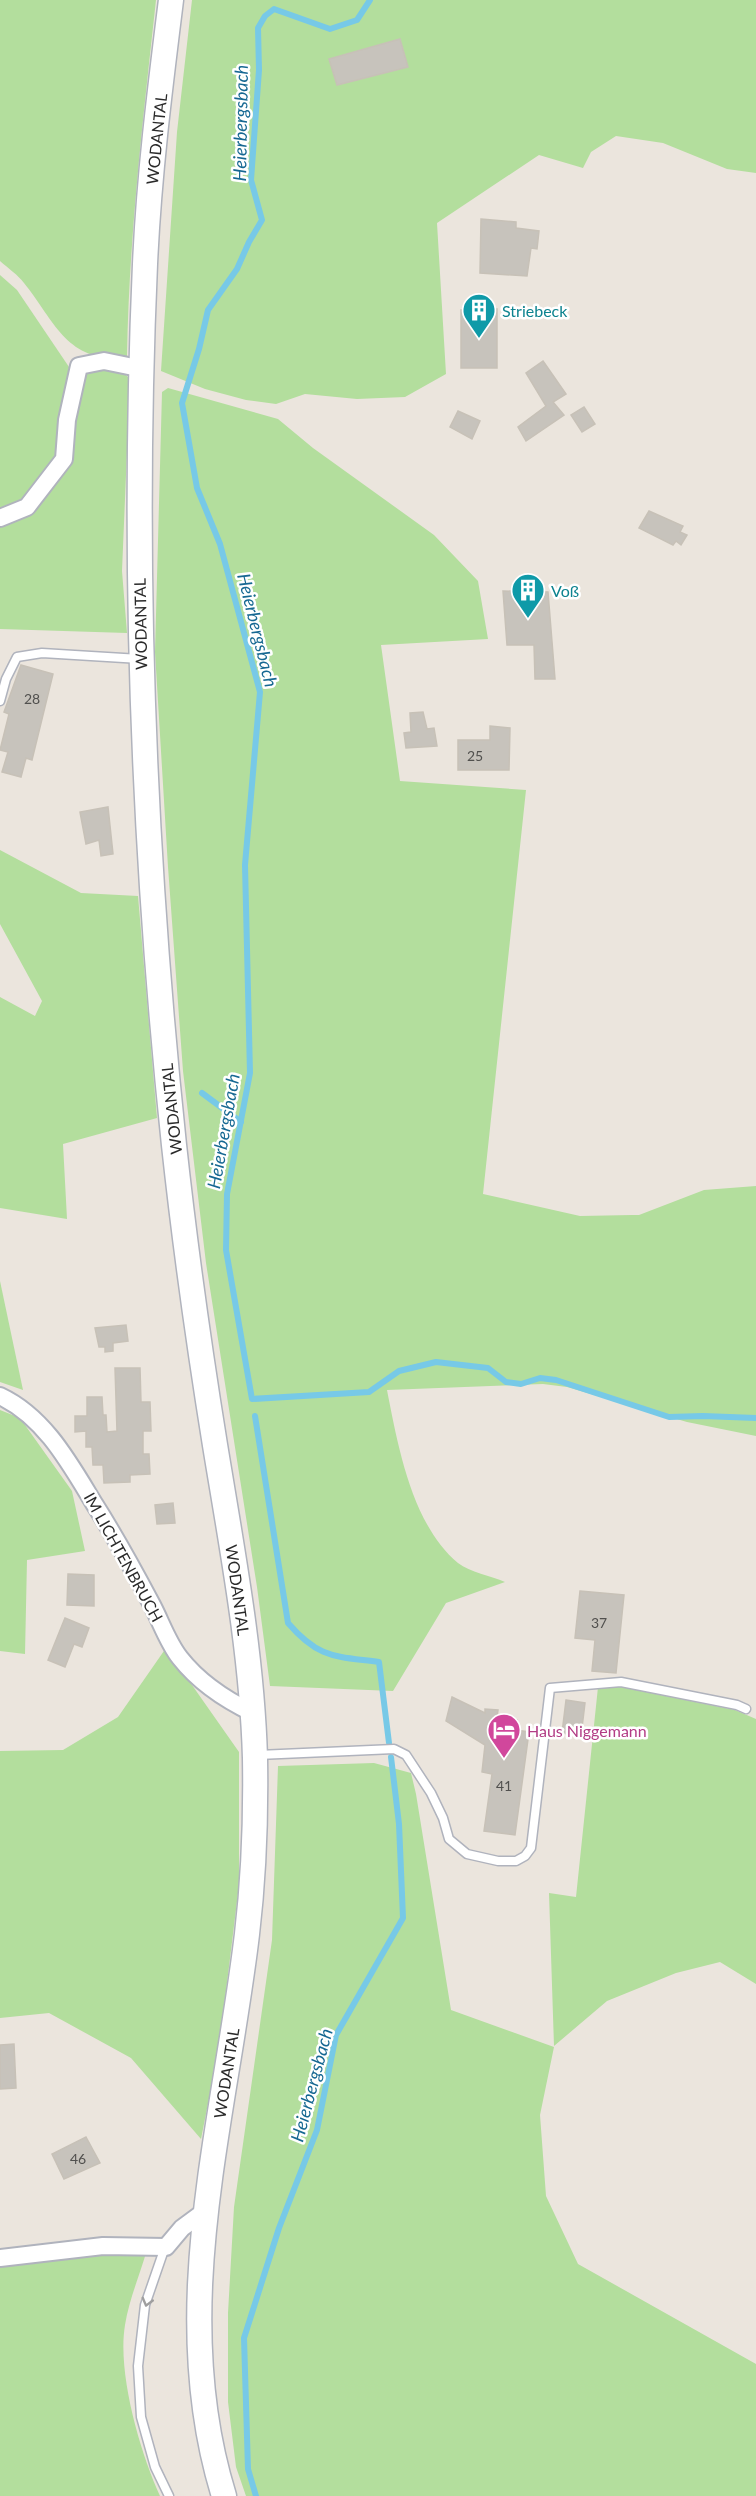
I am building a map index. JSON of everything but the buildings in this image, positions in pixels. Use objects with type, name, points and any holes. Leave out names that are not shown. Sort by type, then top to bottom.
[{"type":"main road","name":"WODANTAL","points":[[171,0],[153,150],[145,262],[139,440],[140,659],[151,878],[174,1149],[192,1297],[238,1578],[253,1713],[255,1755],[256,1833],[246,1936],[204,2211],[199,2275],[200,2363],[204,2407],[214,2466],[224,2496]]},
{"type":"street","points":[[0,518],[27,507],[64,459],[67,420],[79,366],[104,361],[143,369]]},
{"type":"street","name":"IM LICHTENBRUCH","points":[[0,1396],[9,1400],[42,1426],[74,1469],[117,1540],[179,1657],[206,1683],[253,1713]]},
{"type":"street","points":[[0,2258],[103,2246],[166,2247],[182,2228],[204,2211]]},
{"type":"lane","points":[[0,701],[6,678],[17,657],[42,653],[140,659]]},
{"type":"lane","points":[[255,1755],[394,1749],[406,1755],[431,1793],[443,1818],[449,1839],[467,1854],[498,1862],[516,1861],[525,1856],[531,1848],[550,1688],[621,1682],[737,1705],[746,1709]]},
{"type":"lane","points":[[166,2247],[145,2305],[138,2366],[141,2417],[155,2467],[169,2496]]},
{"type":"green space","points":[[0,0],[156,0],[134,222],[127,356],[107,357],[90,354],[76,347],[54,325],[22,280],[0,261]]},
{"type":"green space","points":[[192,0],[756,0],[756,173],[727,169],[663,143],[616,136],[591,152],[583,168],[539,155],[437,223],[446,374],[405,397],[357,399],[305,394],[276,404],[246,400],[205,389],[161,371],[177,132]]},
{"type":"green space","points":[[0,275],[17,290],[69,367],[59,456],[23,500],[0,512]]},
{"type":"green space","points":[[109,367],[124,373],[130,379],[122,571],[127,633],[0,629],[0,525],[32,512],[73,424],[85,372]]},
{"type":"green space","points":[[168,388],[278,419],[313,448],[434,535],[478,581],[488,639],[381,645],[400,781],[526,790],[483,1194],[580,1216],[639,1215],[704,1190],[756,1186],[756,1436],[687,1422],[567,1387],[543,1384],[387,1390],[409,1483],[429,1528],[442,1547],[458,1563],[505,1582],[446,1603],[393,1691],[270,1686],[257,1587],[206,1263],[183,1071],[155,652],[162,392]]},
{"type":"green space","points":[[0,850],[81,893],[138,896],[157,1118],[63,1144],[67,1219],[0,1208],[0,997],[35,1016],[42,1001],[0,924]]},
{"type":"green space","points":[[0,1281],[23,1390],[0,1382]]},
{"type":"green space","points":[[0,1410],[20,1418],[72,1491],[85,1551],[27,1560],[25,1654],[0,1651]]},
{"type":"green space","points":[[166,1648],[239,1752],[239,1885],[219,2048],[201,2139],[131,2058],[49,2013],[0,2018],[0,1751],[63,1750],[118,1717]]},
{"type":"green space","points":[[598,1687],[621,1687],[735,1710],[756,1719],[756,1984],[720,1962],[676,1973],[607,2001],[554,2046],[549,1893],[576,1897]]},
{"type":"green space","points":[[374,1763],[411,1773],[451,2010],[554,2047],[540,2115],[546,2196],[578,2264],[756,2364],[756,2496],[246,2496],[236,2467],[228,2402],[228,2313],[234,2207],[272,1940],[278,1766]]},
{"type":"green space","points":[[146,2253],[125,2325],[124,2366],[138,2435],[160,2496],[0,2496],[0,2265],[71,2256]]},
{"type":"waterway","name":"Heierbergsbach","points":[[370,0],[357,20],[330,29],[274,9],[265,16],[258,28],[259,70],[251,180],[262,220],[237,269],[208,310],[199,349],[182,403],[197,488],[220,544],[260,692],[245,865],[250,1073],[227,1194],[226,1250],[252,1399],[369,1392],[399,1371],[436,1362],[488,1368],[506,1382],[521,1384],[540,1378],[556,1380],[669,1417],[756,1418]]},
{"type":"waterway","points":[[202,1093],[241,1122]]},
{"type":"waterway","name":"Heierbergsbach","points":[[255,1416],[288,1623],[299,1635],[319,1650],[339,1657],[379,1662],[389,1743]]},
{"type":"waterway","name":"Heierbergsbach","points":[[256,2496],[248,2469],[244,2338],[279,2228],[317,2130],[336,2035],[403,1918],[399,1824],[391,1757]]},
{"type":"place","name":"Striebeck","points":[[479,339]]},
{"type":"place","name":"Voß","points":[[528,619]]},
{"type":"place","name":"Haus Niggemann","points":[[504,1759]]}]
